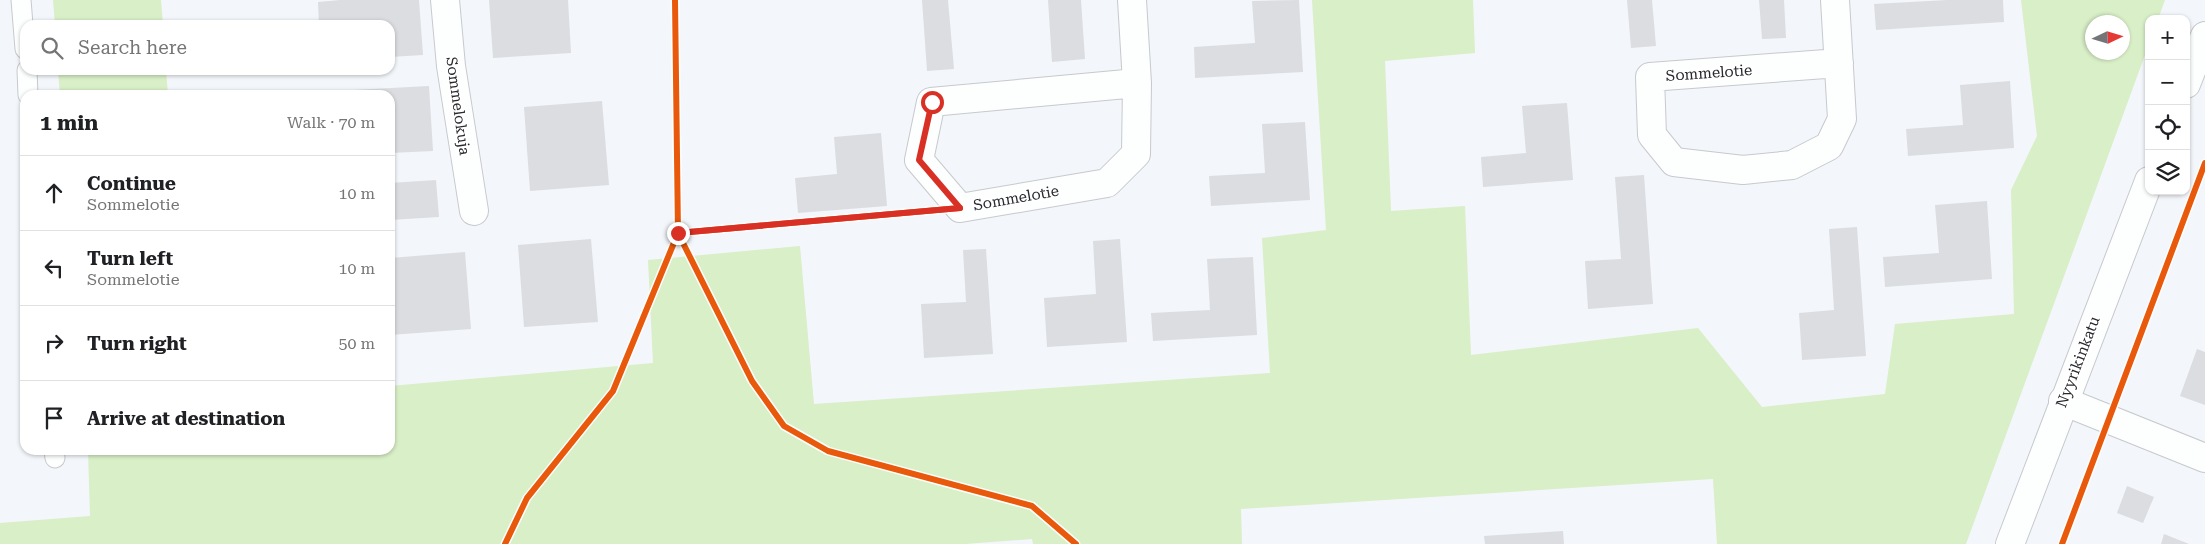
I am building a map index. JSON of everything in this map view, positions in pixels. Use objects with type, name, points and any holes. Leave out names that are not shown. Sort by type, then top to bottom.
[{"type":"street","name":"Sommelokuja","points":[[445,0],[451,66],[474,211]]},
{"type":"street","name":"Sommelotie","points":[[1132,0],[1137,83],[1136,154],[1107,183],[960,208],[919,160],[932,102],[1137,83]]},
{"type":"street","name":"Sommelotie","points":[[1835,0],[1839,63],[1842,119],[1829,146],[1792,165],[1743,170],[1674,162],[1652,135],[1650,77],[1839,63]]},
{"type":"street","points":[[2190,74],[2205,36]]},
{"type":"street","name":"Nyyrikinkatu","points":[[2010,544],[2063,401],[2145,191]]},
{"type":"street","points":[[2063,401],[2205,458]]},
{"type":"lane","points":[[22,0],[23,20]]},
{"type":"lane","points":[[26,75],[28,90]]},
{"type":"green space","points":[[53,0],[161,0],[163,20],[55,20]]},
{"type":"green space","points":[[1312,0],[1473,0],[1475,53],[1385,61],[1391,211],[1465,206],[1471,355],[1698,328],[1762,407],[1885,394],[1895,324],[2014,314],[2011,190],[2037,136],[2021,0],[2165,0],[2159,15],[2145,15],[2145,55],[1966,544],[1717,544],[1713,479],[1241,509],[1242,544],[1033,544],[1032,539],[965,544],[0,544],[0,523],[90,516],[88,455],[395,455],[395,386],[653,363],[648,260],[800,246],[814,404],[1270,373],[1262,238],[1326,230]]},
{"type":"green space","points":[[58,75],[166,75],[168,90],[60,90]]},
{"type":"building","points":[[340,0],[419,0],[423,55],[395,57],[395,20],[319,20],[318,2]]},
{"type":"building","points":[[489,0],[568,0],[571,53],[493,58]]},
{"type":"building","points":[[922,0],[948,0],[954,69],[927,71]]},
{"type":"building","points":[[1048,0],[1081,0],[1085,59],[1052,62]]},
{"type":"building","points":[[1299,0],[1303,72],[1195,78],[1194,47],[1255,43],[1252,1]]},
{"type":"building","points":[[1627,0],[1652,0],[1656,46],[1631,48]]},
{"type":"building","points":[[1759,0],[1784,0],[1786,38],[1762,39]]},
{"type":"building","points":[[1947,0],[2003,0],[2004,22],[1876,30],[1874,4]]},
{"type":"building","points":[[2010,81],[2014,148],[1908,156],[1906,129],[1963,125],[1960,85]]},
{"type":"building","points":[[429,86],[433,151],[395,153],[395,90],[354,90]]},
{"type":"building","points":[[602,101],[609,185],[530,191],[524,107]]},
{"type":"building","points":[[1567,103],[1573,180],[1483,187],[1481,157],[1526,153],[1522,106]]},
{"type":"building","points":[[1305,122],[1310,200],[1211,206],[1209,176],[1265,173],[1262,124]]},
{"type":"building","points":[[881,133],[887,206],[798,213],[795,178],[837,174],[834,137]]},
{"type":"building","points":[[1644,175],[1653,304],[1588,309],[1585,261],[1621,259],[1615,177]]},
{"type":"building","points":[[436,180],[439,217],[395,220],[395,183]]},
{"type":"building","points":[[1987,201],[1992,279],[1885,287],[1883,257],[1939,253],[1935,205]]},
{"type":"building","points":[[1857,227],[1866,356],[1802,360],[1799,313],[1834,310],[1829,229]]},
{"type":"building","points":[[591,239],[598,322],[524,327],[518,245]]},
{"type":"building","points":[[1120,239],[1127,342],[1047,347],[1044,298],[1096,294],[1093,241]]},
{"type":"building","points":[[986,249],[993,354],[924,358],[921,304],[966,302],[963,250]]},
{"type":"building","points":[[465,252],[471,329],[395,335],[395,258]]},
{"type":"building","points":[[1253,257],[1257,335],[1153,341],[1151,313],[1210,310],[1207,259]]},
{"type":"building","points":[[2197,349],[2205,352],[2205,405],[2180,396]]},
{"type":"building","points":[[2127,486],[2154,497],[2143,523],[2117,513]]},
{"type":"building","points":[[1563,531],[1564,544],[1485,544],[1484,536]]},
{"type":"building","points":[[2164,534],[2189,544],[2161,544]]},
{"type":"cycle path","points":[[505,544],[527,498],[613,391],[678,233],[675,0]]},
{"type":"cycle path","points":[[2062,544],[2205,163]]},
{"type":"cycle path","points":[[960,208],[678,233],[752,381],[784,426],[828,451],[1032,506],[1076,544]]},
{"type":"route","points":[[678,233],[960,208],[919,160],[932,102]]}]
